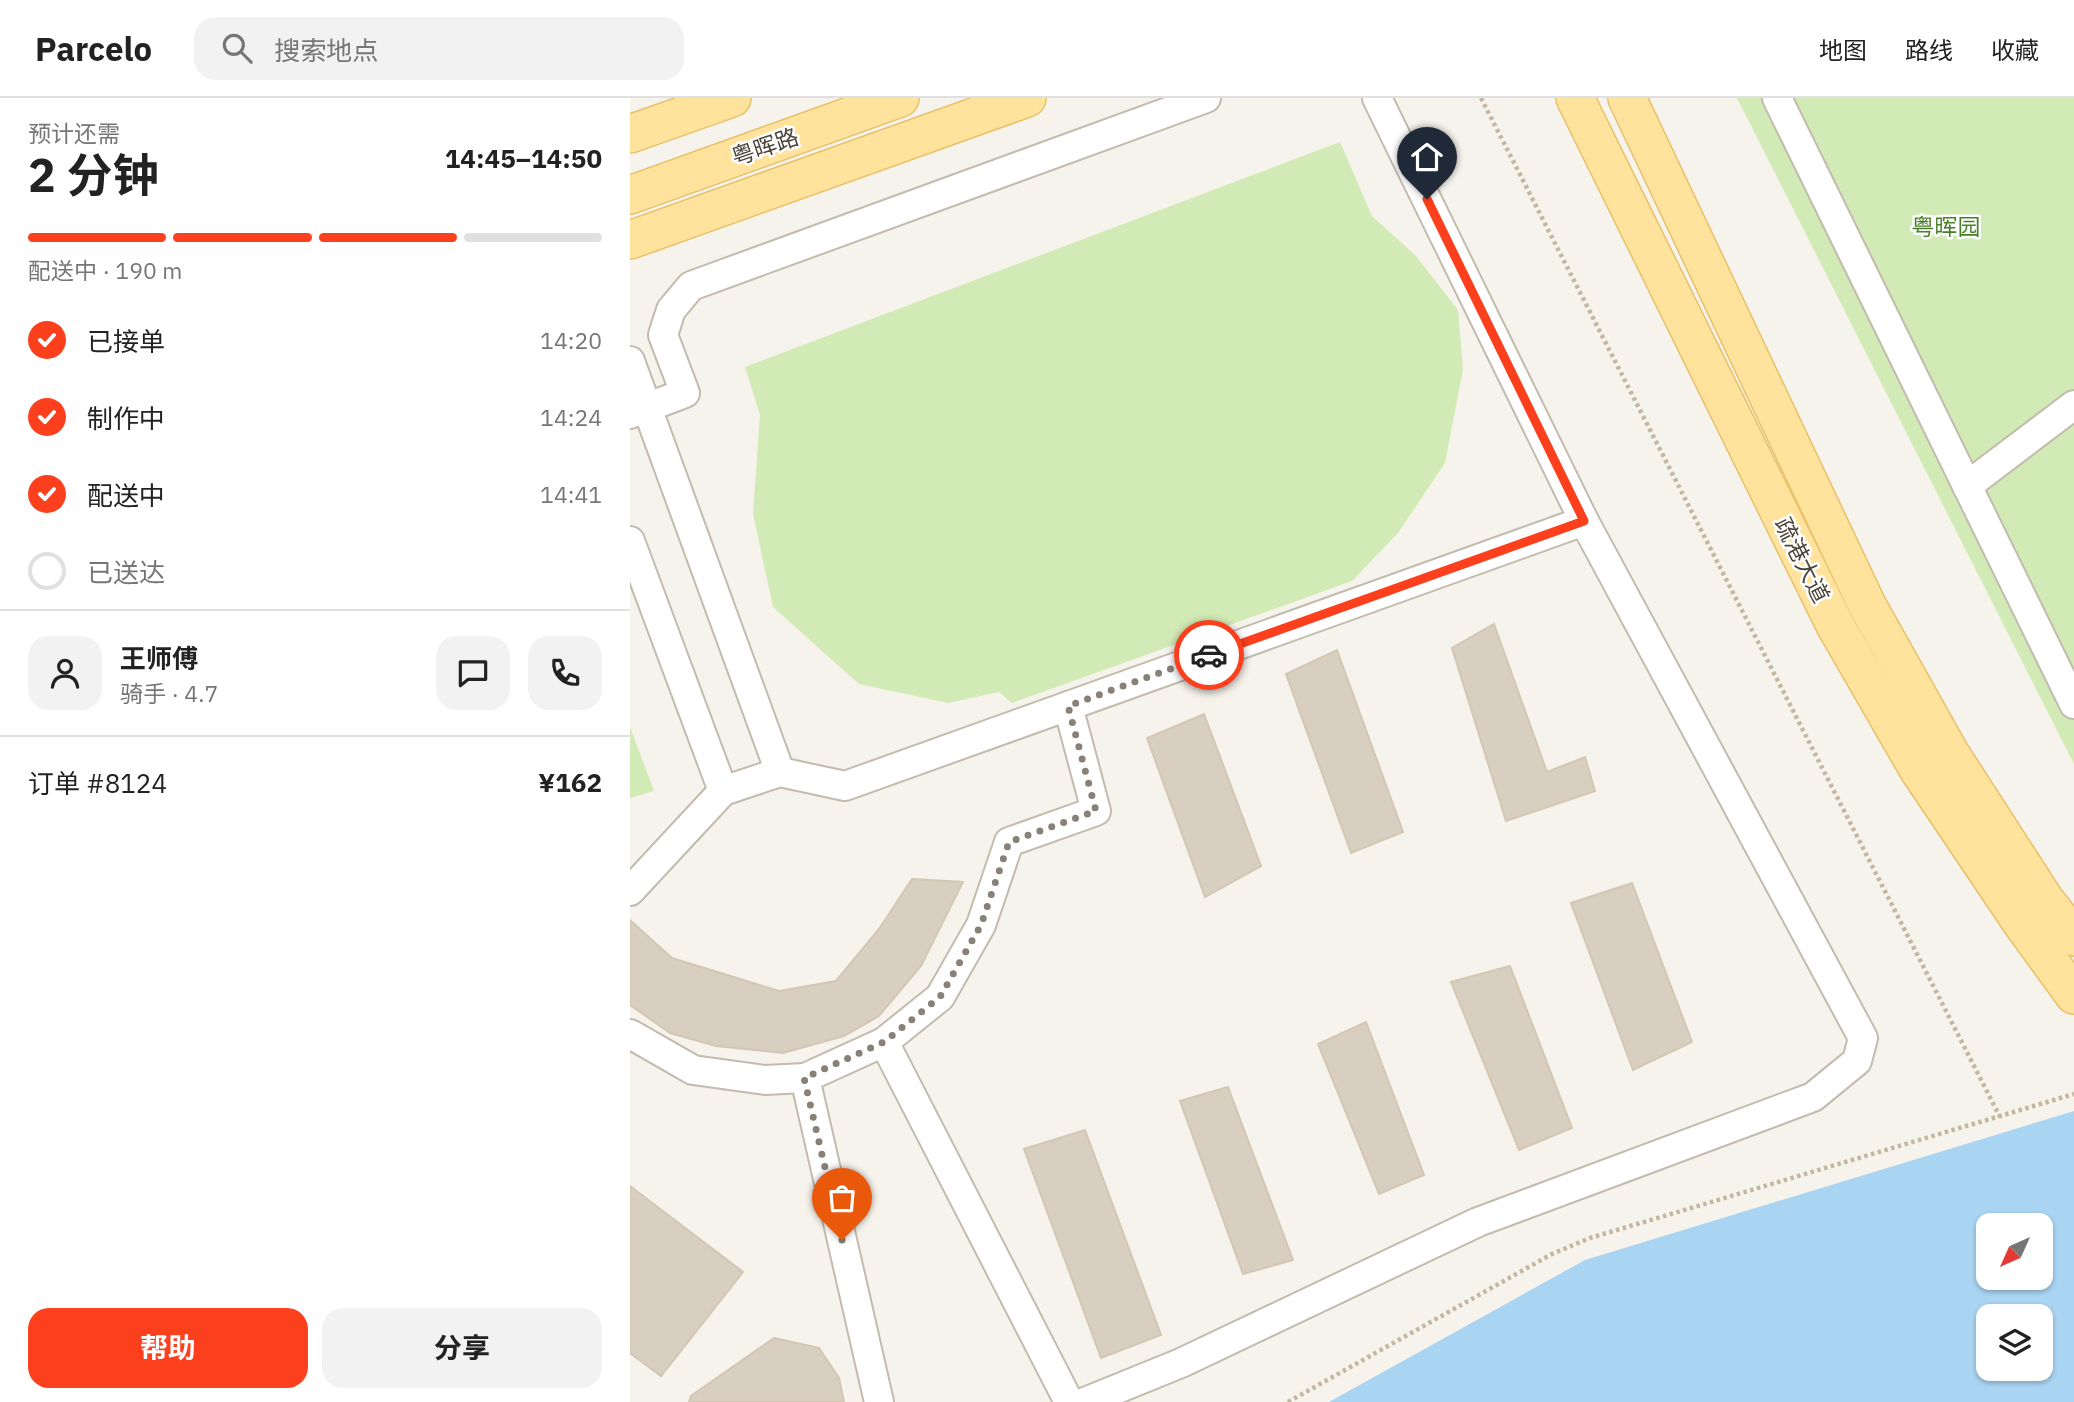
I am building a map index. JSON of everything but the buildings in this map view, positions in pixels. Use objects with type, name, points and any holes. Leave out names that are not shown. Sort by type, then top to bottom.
[{"type":"main road","points":[[630,134],[733,98]]},
{"type":"main road","name":"粤晖路","points":[[630,195],[900,98]]},
{"type":"main road","points":[[630,240],[1027,98]]},
{"type":"main road","name":"疏港大道","points":[[1575,98],[1835,625],[1918,769],[2021,922],[2074,995]]},
{"type":"main road","name":"疏港大道","points":[[1627,98],[1867,606],[1950,753],[2045,900],[2074,937]]},
{"type":"lane","points":[[639,411],[685,393],[663,335],[671,310],[691,286],[1206,98]]},
{"type":"lane","points":[[1085,1402],[1181,1363],[1478,1222],[1813,1097],[1857,1062],[1863,1038],[1584,521],[1377,98]]},
{"type":"lane","points":[[1777,98],[2074,704]]},
{"type":"lane","points":[[630,360],[639,411],[780,772]]},
{"type":"lane","points":[[1967,486],[2074,405]]},
{"type":"lane","points":[[630,891],[723,791],[780,772],[845,786],[1584,521]]},
{"type":"lane","points":[[630,541],[723,791]]},
{"type":"lane","points":[[630,1034],[693,1070],[765,1080],[804,1078],[884,1042],[940,997],[981,925],[1009,842],[1096,811],[1068,706]]},
{"type":"lane","points":[[884,1042],[1069,1402]]},
{"type":"lane","points":[[804,1078],[879,1402]]},
{"type":"path","points":[[1481,98],[2000,1116]]},
{"type":"path","points":[[1288,1402],[1552,1254],[1590,1238],[2074,1094]]},
{"type":"green space","name":"粤晖园","points":[[1737,98],[2074,98],[2074,764]]},
{"type":"green space","points":[[1340,142],[1372,216],[1416,256],[1458,310],[1463,369],[1445,463],[1398,533],[1352,581],[1012,703],[999,692],[948,703],[859,684],[773,607],[753,514],[760,415],[745,367]]},
{"type":"green space","points":[[630,727],[654,791],[630,798]]},
{"type":"water","points":[[2074,1111],[2074,1402],[1329,1402],[1585,1260]]},
{"type":"way so far","points":[[842,1240],[804,1078],[884,1042],[940,997],[981,925],[1009,842],[1096,811],[1068,706],[1209,655]]},
{"type":"route","points":[[1209,655],[1584,521],[1427,199]]}]
